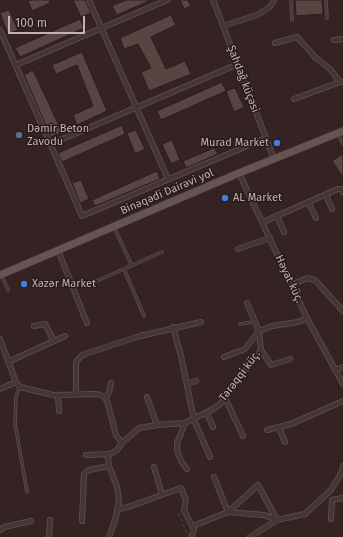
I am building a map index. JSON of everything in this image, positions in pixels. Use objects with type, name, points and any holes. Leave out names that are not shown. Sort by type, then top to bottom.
[{"type":"main road","name":"Binəqədi Dairəvi yol","points":[[1,275],[274,158],[340,132]]},
{"type":"street","points":[[89,0],[168,179]]},
{"type":"street","points":[[16,65],[167,0]]},
{"type":"street","name":"Şahdağ küçəsi","points":[[212,0],[274,158]]},
{"type":"street","points":[[223,26],[260,13],[270,7],[274,0]]},
{"type":"street","points":[[0,30],[82,216],[266,138]]},
{"type":"street","points":[[275,43],[297,37],[316,58],[330,69],[341,82],[294,100]]},
{"type":"street","points":[[334,40],[343,39]]},
{"type":"street","points":[[51,144],[136,106],[238,64]]},
{"type":"street","name":"Həyat küç.","points":[[239,173],[263,222],[291,286],[343,384]]},
{"type":"street","points":[[263,222],[340,189],[343,192]]},
{"type":"street","points":[[326,195],[332,209]]},
{"type":"street","points":[[308,202],[316,218]]},
{"type":"street","points":[[277,216],[284,232]]},
{"type":"street","points":[[238,249],[270,238]]},
{"type":"street","points":[[58,250],[87,323]]},
{"type":"street","points":[[291,286],[307,278],[315,280],[343,311]]},
{"type":"street","points":[[247,304],[259,331]]},
{"type":"street","points":[[224,356],[245,348],[259,331],[272,326],[298,322],[307,318]]},
{"type":"street","points":[[76,394],[76,362],[78,357],[173,327],[201,322]]},
{"type":"street","points":[[34,326],[45,324],[54,341]]},
{"type":"street","points":[[173,327],[194,420],[210,456]]},
{"type":"street","name":"Tərəqqi küç.","points":[[110,454],[117,450],[122,443],[139,428],[185,423],[207,413],[220,404],[261,350],[259,331]]},
{"type":"street","points":[[8,362],[65,336]]},
{"type":"street","points":[[0,339],[16,382],[20,387],[58,395],[97,394],[106,398]]},
{"type":"street","points":[[261,350],[270,365],[290,359]]},
{"type":"street","points":[[336,370],[343,367]]},
{"type":"street","points":[[187,384],[196,381]]},
{"type":"street","points":[[0,389],[16,382]]},
{"type":"street","points":[[111,383],[106,398],[116,434],[122,443]]},
{"type":"street","points":[[58,395],[59,411]]},
{"type":"street","points":[[147,397],[157,425]]},
{"type":"street","points":[[225,398],[243,436]]},
{"type":"street","points":[[267,430],[279,428],[343,401]]},
{"type":"street","points":[[207,413],[213,427]]},
{"type":"street","points":[[185,423],[177,443],[177,451],[181,461],[187,469]]},
{"type":"street","points":[[279,428],[285,442]]},
{"type":"street","points":[[86,455],[110,454],[109,466],[118,492],[118,509],[109,537]]},
{"type":"street","points":[[82,521],[84,474],[89,470],[109,466]]},
{"type":"street","points":[[250,537],[277,520],[305,514],[326,495],[342,473],[343,466]]},
{"type":"street","points":[[154,467],[162,494]]},
{"type":"street","points":[[214,477],[228,512]]},
{"type":"street","points":[[193,526],[228,512],[258,485],[277,520]]},
{"type":"street","points":[[118,509],[128,507],[181,488],[186,500],[184,510],[194,530],[191,537]]},
{"type":"street","points":[[331,518],[332,500],[343,498]]},
{"type":"street","points":[[228,512],[264,515],[277,520]]},
{"type":"street","points":[[50,520],[50,537]]},
{"type":"street","points":[[0,530],[4,527],[31,521]]},
{"type":"lane","points":[[291,0],[292,20]]},
{"type":"lane","points":[[326,0],[327,18]]},
{"type":"lane","points":[[340,132],[343,144]]},
{"type":"lane","points":[[113,226],[132,266]]},
{"type":"lane","points":[[90,284],[162,252]]},
{"type":"lane","points":[[124,269],[144,316]]},
{"type":"lane","points":[[1,275],[8,290]]},
{"type":"lane","points":[[240,324],[254,322]]},
{"type":"lane","points":[[20,387],[16,396],[15,423],[27,492]]},
{"type":"path","points":[[179,513],[186,532],[191,537]]},
{"type":"building","points":[[49,0],[50,3],[32,11],[28,1]]},
{"type":"building","points":[[73,0],[85,0],[91,13],[81,17]]},
{"type":"building","points":[[126,0],[151,0],[117,15],[112,6]]},
{"type":"building","points":[[180,0],[188,0],[191,6],[184,9]]},
{"type":"building","points":[[295,0],[322,0],[323,14],[296,16]]},
{"type":"building","points":[[9,10],[18,30],[8,34],[0,13]]},
{"type":"building","points":[[171,15],[176,25],[151,37],[166,69],[185,61],[191,74],[149,91],[141,72],[151,68],[138,44],[124,49],[120,38]]},
{"type":"building","points":[[80,19],[84,28],[20,57],[15,48]]},
{"type":"building","points":[[82,52],[107,111],[77,125],[73,115],[93,106],[77,65],[56,74],[52,65]]},
{"type":"building","points":[[33,70],[62,132],[51,137],[24,75]]},
{"type":"building","points":[[222,82],[226,91],[161,120],[157,111]]},
{"type":"building","points":[[235,88],[244,107],[234,112],[226,91]]},
{"type":"building","points":[[122,125],[125,134],[62,162],[58,153]]},
{"type":"building","points":[[136,130],[145,149],[135,154],[127,133]]},
{"type":"building","points":[[172,140],[180,160],[171,164],[162,144]]},
{"type":"building","points":[[214,148],[218,154],[186,168],[183,161]]},
{"type":"building","points":[[343,154],[343,177],[332,161]]},
{"type":"building","points":[[157,171],[160,179],[95,206],[92,200]]},
{"type":"building","points":[[81,180],[89,199],[80,203],[72,183]]},
{"type":"place","name":"Dəmir Beton Zavodu","points":[[19,135]]},
{"type":"place","name":"Murad Market","points":[[277,143]]},
{"type":"place","name":"AL Market","points":[[225,198]]},
{"type":"place","name":"Xəzər Market","points":[[24,284]]}]
